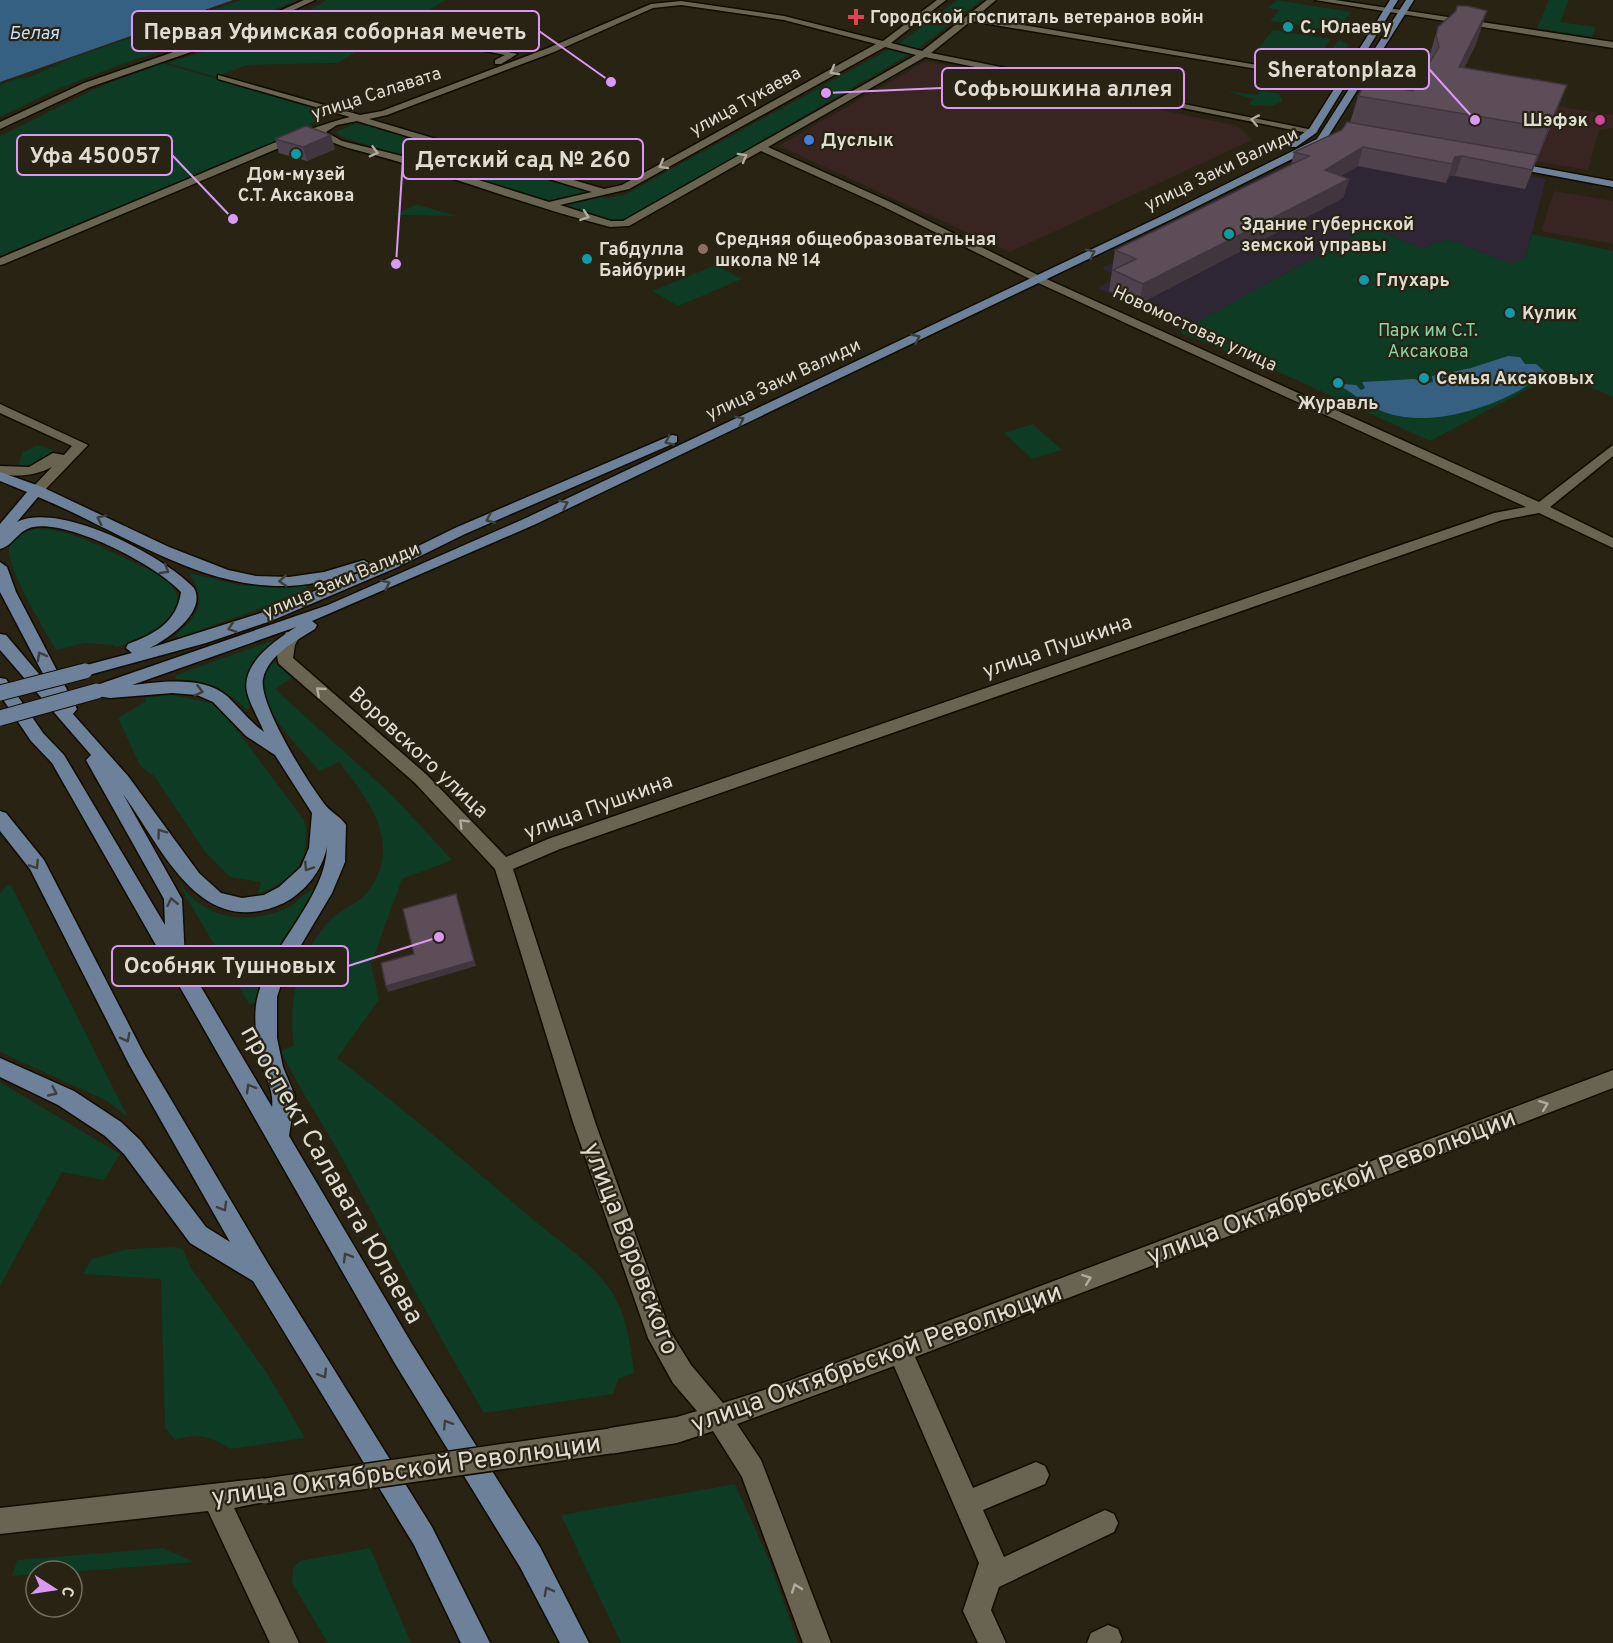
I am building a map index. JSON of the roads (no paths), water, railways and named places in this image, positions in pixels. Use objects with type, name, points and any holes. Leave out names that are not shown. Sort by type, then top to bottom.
[{"type":"main road","name":"улица Заки Валиди","points":[[0,693],[85,671],[121,657],[200,639],[266,617],[393,564],[459,531],[595,475],[1305,139],[1313,130],[1394,0]]},
{"type":"main road","name":"улица Заки Валиди","points":[[137,684],[333,608],[531,521],[1240,182],[1321,141],[1332,133],[1358,83],[1410,0]]},
{"type":"main road","points":[[1313,130],[1332,133]]},
{"type":"main road","points":[[1499,163],[1613,184]]},
{"type":"main road","points":[[2,475],[196,566],[228,577],[248,580],[273,582],[354,569],[459,531]]},
{"type":"main road","points":[[2,475],[15,495],[10,520]]},
{"type":"main road","points":[[0,533],[37,490]]},
{"type":"main road","points":[[0,545],[7,535],[25,525],[58,522],[76,526],[164,568],[178,578],[189,591],[185,612],[167,632],[121,657]]},
{"type":"main road","points":[[0,567],[13,603],[128,821],[173,899],[176,960]]},
{"type":"main road","points":[[278,1135],[284,1096],[273,1067],[267,1038],[267,997],[276,970],[325,888],[336,862],[337,825],[321,812],[281,750],[258,703],[255,679],[263,662],[292,636],[333,608]]},
{"type":"main road","points":[[0,639],[20,665],[126,785],[197,884],[213,898],[235,906],[256,906],[280,897],[298,881],[318,850],[321,812]]},
{"type":"main road","name":"проспект Салавата Юлаева","points":[[0,683],[37,737],[58,759],[403,1353],[530,1557],[575,1643]]},
{"type":"main road","points":[[0,718],[97,692],[137,684],[200,690],[219,698],[252,732],[281,750]]},
{"type":"main road","points":[[0,818],[37,866],[137,1060],[261,1273],[423,1536],[476,1643]]},
{"type":"main road","points":[[0,1067],[66,1098],[113,1129],[132,1147],[198,1235],[261,1273]]},
{"type":"street","points":[[0,120],[80,83],[232,31],[302,0]]},
{"type":"street","points":[[0,126],[87,85],[240,32],[311,0]]},
{"type":"street","name":"улица Тукаева","points":[[552,204],[625,187],[885,43],[942,0]]},
{"type":"street","points":[[319,132],[339,143],[618,225],[633,221],[894,69],[924,54],[992,0]]},
{"type":"street","points":[[1319,0],[1613,45]]},
{"type":"street","name":"улица Салавата","points":[[0,262],[303,134],[319,132],[334,123],[384,113],[551,50],[642,9],[664,3],[700,4],[784,18],[924,54],[1313,130]]},
{"type":"street","points":[[776,6],[782,11],[784,18]]},
{"type":"street","points":[[969,18],[1358,83]]},
{"type":"street","points":[[446,30],[435,33],[464,44],[513,54],[480,70],[487,73]]},
{"type":"street","points":[[221,77],[351,114],[360,119],[603,192]]},
{"type":"street","name":"Новомостовая улица","points":[[761,147],[884,202],[1038,279],[1541,508],[1613,544]]},
{"type":"street","points":[[0,408],[81,445],[37,490]]},
{"type":"street","points":[[2,475],[43,468],[64,448],[66,439]]},
{"type":"street","name":"улица Пушкина","points":[[503,866],[565,841],[1499,516],[1541,508],[1613,449]]},
{"type":"street","name":"Воровского улица","points":[[292,636],[287,645],[285,660],[421,779],[503,866]]},
{"type":"street","name":"улица Воровского","points":[[503,866],[584,1122],[660,1338],[682,1374],[717,1415],[752,1469],[817,1643]]},
{"type":"street","name":"улица Октябрьской Революции","points":[[0,1521],[265,1491],[677,1430],[717,1415],[756,1405],[900,1351],[1613,1079]]},
{"type":"street","points":[[900,1351],[993,1563],[977,1611],[992,1643]]},
{"type":"street","points":[[967,1504],[1036,1475]]},
{"type":"street","points":[[215,1496],[285,1643]]},
{"type":"street","points":[[988,1578],[1105,1523]]},
{"type":"water","name":"Белая","points":[[0,0],[233,0],[0,82]]},
{"type":"water","points":[[1508,356],[1520,357],[1525,364],[1536,364],[1545,372],[1530,384],[1493,403],[1450,415],[1408,418],[1390,414],[1371,406],[1342,387],[1343,384],[1356,385],[1361,390],[1365,388],[1362,382],[1414,379],[1428,383],[1433,382],[1432,376],[1471,368]]},
{"type":"place","name":"Городской госпиталь ветеранов войн","points":[[856,17]]},
{"type":"place","name":"С. Юлаеву","points":[[1288,27]]},
{"type":"place","name":"Первая Уфимская соборная мечеть","points":[[611,82]]},
{"type":"place","name":"Софьюшкина аллея","points":[[826,93]]},
{"type":"place","name":"Sheratonplaza","points":[[1475,120]]},
{"type":"place","name":"Шэфэк","points":[[1600,120]]},
{"type":"place","name":"Дуслык","points":[[809,140]]},
{"type":"place","name":"Дом-музей С.Т. Аксакова","points":[[296,154]]},
{"type":"place","name":"Уфа 450057","points":[[233,219]]},
{"type":"place","name":"Здание губернской земской управы","points":[[1229,234]]},
{"type":"place","name":"Средняя общеобразовательная школа № 14","points":[[703,249]]},
{"type":"place","name":"Габдулла Байбурин","points":[[587,259]]},
{"type":"place","name":"Детский сад № 260","points":[[396,264]]},
{"type":"place","name":"Глухарь","points":[[1364,280]]},
{"type":"place","name":"Кулик","points":[[1510,313]]},
{"type":"place","name":"Семья Аксаковых","points":[[1424,378]]},
{"type":"place","name":"Журавль","points":[[1338,383]]},
{"type":"place","name":"Особняк Тушновых","points":[[439,937]]},
{"type":"park label","name":"Парк им С.Т. Аксакова","points":[[1428,340]]}]
